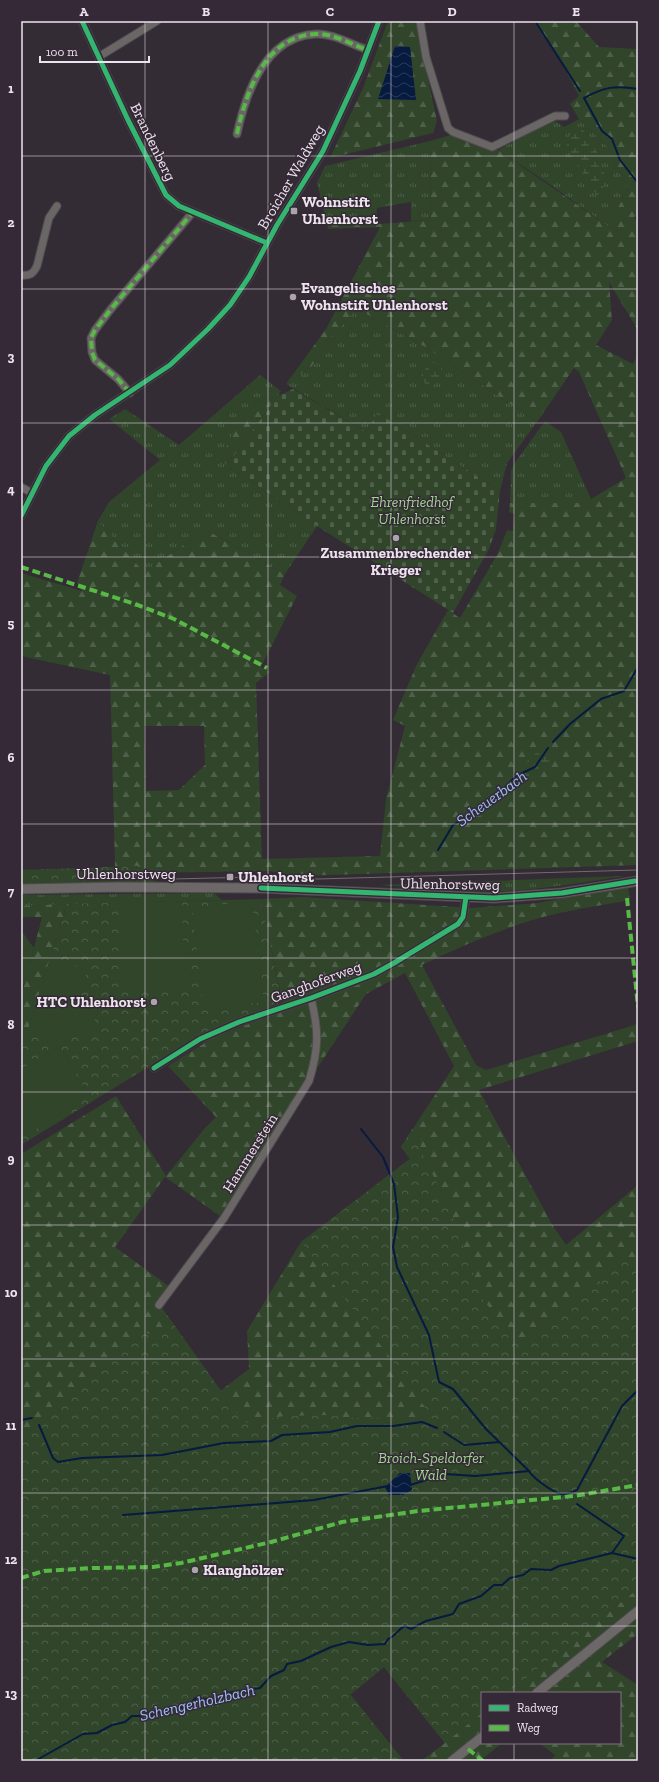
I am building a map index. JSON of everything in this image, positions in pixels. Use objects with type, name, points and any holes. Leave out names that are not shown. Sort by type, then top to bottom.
[{"type":"main road","name":"Uhlenhorstweg","points":[[21,889],[118,887],[261,888],[466,897],[536,896],[638,881]]},
{"type":"main road","points":[[538,1692],[638,1611]]},
{"type":"main road","points":[[452,1761],[481,1738]]},
{"type":"street","name":"Brandenberg","points":[[82,21],[100,56],[128,120],[166,195],[174,202],[193,212],[267,243]]},
{"type":"street","points":[[100,56],[158,21]]},
{"type":"street","name":"Broicher Waldweg","points":[[21,516],[46,466],[70,436],[95,416],[170,365],[230,305],[249,277],[267,243],[323,151],[360,71],[379,21]]},
{"type":"street","points":[[420,21],[426,57],[448,128],[453,132],[492,147],[554,116],[565,116]]},
{"type":"street","points":[[238,134],[243,107],[263,64],[276,49],[293,40],[316,34],[331,37],[368,50]]},
{"type":"street","points":[[21,276],[29,276],[34,273],[49,218],[57,206]]},
{"type":"street","points":[[130,393],[118,379],[95,360],[92,352],[91,338],[94,330],[110,309],[193,212]]},
{"type":"street","points":[[21,487],[32,493]]},
{"type":"street","name":"Ganghoferweg","points":[[154,1068],[200,1039],[239,1022],[311,998],[356,981],[387,967],[458,924],[463,917],[466,897]]},
{"type":"street","name":"Hammerstein","points":[[159,1305],[224,1218],[309,1082],[316,1060],[318,1040],[316,1020],[311,998]]},
{"type":"green space","points":[[388,21],[417,21],[437,121],[433,133],[330,158],[363,88]]},
{"type":"green space","points":[[533,21],[576,21],[599,47],[638,49],[638,215],[634,217],[638,226],[638,330],[609,282],[612,320],[596,345],[633,364],[638,355],[638,865],[298,876],[270,871],[142,873],[138,866],[115,867],[110,675],[21,656],[21,573],[82,591],[77,583],[98,521],[144,572],[206,530],[285,574],[280,585],[297,596],[261,667],[270,672],[256,683],[262,859],[380,856],[386,799],[405,726],[393,720],[417,664],[448,610],[460,618],[497,555],[507,530],[513,531],[515,514],[509,512],[510,503],[591,503],[591,499],[626,478],[579,372],[574,368],[537,422],[427,348],[356,308],[346,321],[328,339],[312,366],[286,384],[326,329],[380,227],[328,229],[327,223],[376,220],[378,224],[431,220],[430,141],[451,135],[484,148],[498,150],[608,226],[628,189],[609,148],[579,119],[570,104],[579,96],[561,61]],"holes":[[[144,726],[204,726],[205,765],[179,790],[146,791]]]},
{"type":"green space","points":[[579,119],[609,148],[628,189],[608,226],[545,181],[498,150],[554,120],[564,127]]},
{"type":"green space","points":[[583,130],[597,152],[607,182],[597,196],[566,147],[571,131]]},
{"type":"green space","points":[[430,141],[431,220],[411,221],[411,202],[377,208],[376,220],[327,223],[317,183],[325,166]]},
{"type":"green space","points":[[356,308],[427,348],[537,422],[507,463],[500,491],[378,413],[366,432],[286,384],[312,366],[328,339],[346,321]]},
{"type":"green space","points":[[433,362],[442,365],[442,373],[438,382],[428,388],[422,378],[427,365]]},
{"type":"green space","points":[[260,375],[281,391],[278,396],[254,402],[222,458],[227,465],[317,526],[285,574],[206,530],[144,572],[98,521],[109,502],[160,460],[109,419],[125,409],[179,445]]},
{"type":"green space","name":"Ehrenfriedhof Uhlenhorst","points":[[293,389],[366,432],[378,413],[500,491],[496,529],[489,549],[453,613],[317,526],[227,465],[278,396]]},
{"type":"green space","points":[[278,396],[227,465],[221,458],[234,431],[254,402]]},
{"type":"green space","points":[[545,421],[561,432],[591,499],[591,503],[510,503],[511,471],[514,464]]},
{"type":"green space","points":[[545,751],[551,756],[546,769],[523,780],[516,776],[520,768],[537,752]]},
{"type":"green space","points":[[138,866],[146,878],[162,883],[21,884],[21,870]]},
{"type":"green space","points":[[625,876],[548,887],[501,891],[456,890],[380,885]]},
{"type":"green space","name":"Broich-Speldorfer Wald","points":[[628,886],[630,900],[541,917],[475,941],[422,965],[476,1065],[486,1070],[635,1025],[638,1021],[638,1041],[479,1090],[553,1226],[566,1245],[638,1185],[638,1638],[635,1636],[602,1662],[638,1685],[638,1761],[550,1761],[555,1755],[540,1744],[621,1744],[621,1692],[481,1692],[481,1744],[501,1744],[480,1761],[421,1761],[445,1743],[384,1667],[350,1695],[21,1761],[21,1154],[116,1096],[166,1176],[205,1128],[216,1117],[168,1066],[211,1039],[284,1010],[261,899],[304,897],[472,908],[538,903]],"holes":[[[405,973],[454,1066],[401,1147],[411,1158],[301,1242],[247,1331],[249,1369],[220,1391],[158,1302],[170,1287],[115,1247],[165,1177],[220,1216],[300,1091],[312,1064],[318,1067],[366,994]]]},
{"type":"green space","points":[[214,893],[222,900],[21,906],[21,895]]},
{"type":"green space","points":[[261,899],[282,1002],[239,1018],[199,1036],[21,1145],[21,1035],[27,1034],[67,904]]},
{"type":"green space","points":[[182,901],[183,944],[190,944],[191,989],[122,991],[122,903]]},
{"type":"green space","points":[[252,901],[264,1002],[204,1009],[192,908]]},
{"type":"green space","points":[[67,904],[27,1034],[21,1035],[21,997],[42,917],[21,917],[21,906]]},
{"type":"green space","points":[[21,930],[34,948],[26,981],[21,988]]},
{"type":"green space","points":[[50,958],[87,970],[80,996],[100,1002],[89,1039],[68,1032],[64,1045],[27,1034]]},
{"type":"green space","points":[[59,1046],[90,1097],[21,1138],[21,1069]]},
{"type":"green space","name":"Broich-Speldorfer Wald","points":[[412,1129],[423,1135],[420,1149],[451,1212],[482,1298],[523,1351],[576,1299],[601,1282],[612,1261],[629,1259],[638,1262],[638,1589],[508,1692],[481,1692],[481,1714],[445,1743],[384,1667],[350,1694],[404,1761],[21,1761],[21,1432],[54,1411],[69,1399],[98,1373],[139,1331],[157,1336],[170,1319],[244,1423],[284,1416],[325,1415],[435,1422],[395,1364],[301,1242],[410,1159],[401,1147]]},
{"type":"water","points":[[395,46],[410,47],[416,100],[378,99]]},
{"type":"water","points":[[400,1473],[410,1473],[412,1490],[403,1495],[389,1495],[385,1487]]},
{"type":"waterway","points":[[535,21],[580,91]]},
{"type":"waterway","points":[[638,89],[623,87],[610,88],[598,91],[584,98],[602,131],[612,139],[620,160],[638,183]]},
{"type":"waterway","name":"Scheuerbach","points":[[553,742],[570,724],[601,699],[624,691],[638,667]]},
{"type":"waterway","name":"Scheuerbach","points":[[438,850],[453,825],[479,810],[496,797],[516,776],[535,767],[548,748]]},
{"type":"waterway","points":[[361,1129],[383,1157],[394,1184],[398,1217],[393,1247],[397,1267],[429,1335],[439,1382],[453,1389],[486,1429],[534,1477],[546,1487],[558,1493],[563,1494],[577,1490],[622,1406],[638,1390]]},
{"type":"waterway","points":[[21,1420],[32,1418]]},
{"type":"waterway","points":[[39,1425],[53,1458],[58,1462],[82,1458],[162,1455],[224,1443],[271,1441],[282,1435],[330,1432],[357,1426],[393,1426],[422,1422],[437,1428]]},
{"type":"waterway","points":[[444,1432],[464,1445],[499,1442]]},
{"type":"waterway","points":[[410,1485],[446,1474],[475,1476],[529,1471]]},
{"type":"waterway","points":[[123,1515],[314,1500],[388,1486]]},
{"type":"waterway","points":[[577,1504],[624,1536],[612,1553]]},
{"type":"waterway","name":"Schengerholzbach","points":[[35,1761],[83,1734],[97,1733],[112,1725],[125,1722],[132,1716],[149,1716],[171,1708],[186,1707],[196,1698],[216,1700],[227,1693],[260,1688],[271,1676],[284,1670],[287,1664],[301,1661],[331,1647],[349,1642],[368,1645],[385,1644],[388,1639],[405,1626],[411,1629],[426,1621],[453,1614],[459,1604],[481,1596],[494,1585],[502,1585],[510,1578],[523,1575],[531,1569],[551,1570],[559,1566],[612,1553],[638,1559]]},
{"type":"tram line","points":[[173,879],[254,877],[318,879],[638,870]]},
{"type":"marked path","points":[[237,134],[246,101],[253,84],[271,55],[283,45],[298,37],[322,34],[336,37],[368,50]]},
{"type":"marked path","points":[[130,393],[118,379],[95,360],[92,352],[91,338],[95,330],[111,309],[193,212]]},
{"type":"marked path","points":[[21,567],[135,604],[174,619],[267,668]]},
{"type":"marked path","points":[[627,898],[638,1007]]},
{"type":"marked path","points":[[21,1578],[44,1571],[93,1568],[153,1567],[181,1563],[271,1542],[342,1522],[418,1511],[574,1496],[638,1485]]},
{"type":"marked path","points":[[468,1749],[483,1761]]},
{"type":"cycle path","points":[[82,21],[128,120],[166,195],[179,206],[267,243]]},
{"type":"cycle path","points":[[21,516],[46,466],[69,436],[95,415],[170,365],[208,329],[230,305],[249,277],[277,225],[323,151],[360,71],[379,21]]},
{"type":"cycle path","points":[[261,888],[494,898],[562,893],[635,881]]},
{"type":"cycle path","points":[[154,1068],[200,1039],[239,1022],[311,998],[374,974],[458,924],[463,917],[466,897]]},
{"type":"place","name":"Wohnstift Uhlenhorst","points":[[294,211]]},
{"type":"place","name":"Evangelisches Wohnstift Uhlenhorst","points":[[293,297]]},
{"type":"place","name":"Zusammenbrechender Krieger","points":[[396,538]]},
{"type":"place","name":"Uhlenhorst","points":[[230,877]]},
{"type":"place","name":"HTC Uhlenhorst","points":[[154,1002]]},
{"type":"place","name":"Klanghölzer","points":[[195,1570]]}]
